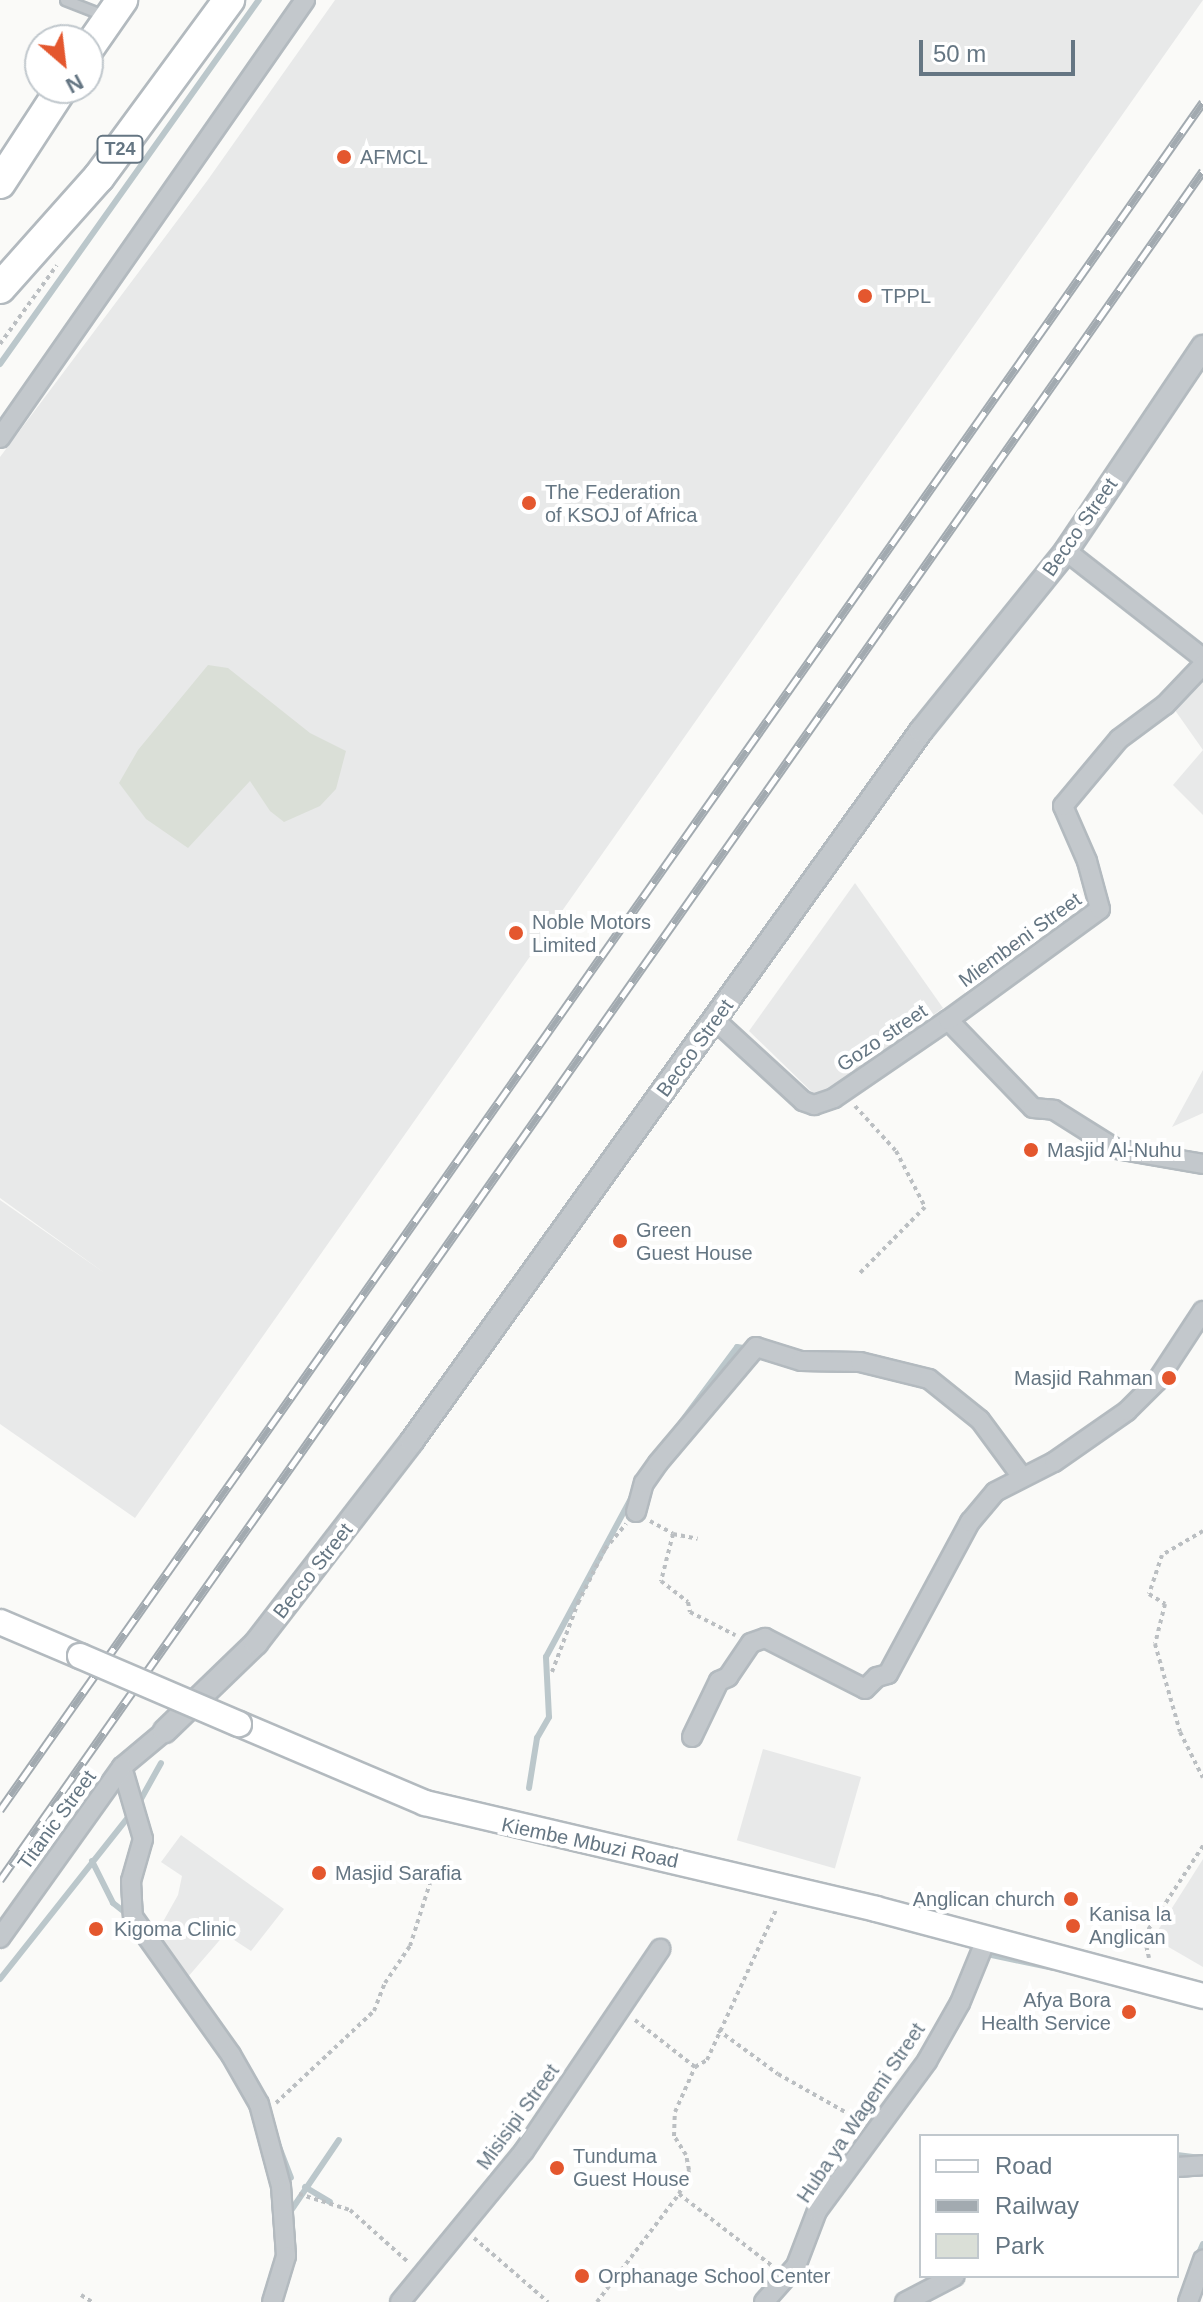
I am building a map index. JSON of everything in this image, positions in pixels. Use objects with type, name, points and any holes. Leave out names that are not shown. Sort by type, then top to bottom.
[{"type":"highway","name":"T24","points":[[0,288],[99,177],[229,0]]},
{"type":"highway","points":[[104,26],[116,8]]},
{"type":"highway","points":[[0,183],[52,104]]},
{"type":"main road","name":"Kiembe Mbuzi Road","points":[[0,1622],[425,1803],[784,1887],[985,1942],[1152,1980],[1203,1996]]},
{"type":"street","points":[[0,438],[305,0]]},
{"type":"street","name":"Becco Street","points":[[165,1731],[289,1604],[715,1020],[921,731],[1066,551],[1203,347]]},
{"type":"street","points":[[1066,551],[1203,658]]},
{"type":"street","name":"Miembeni Street","points":[[948,1020],[1100,909],[1063,806],[1119,739],[1165,705],[1203,665]]},
{"type":"street","name":"Gozo street","points":[[715,1020],[803,1101],[814,1105],[844,1091],[948,1020],[1033,1108],[1054,1110],[1116,1149],[1203,1164]]},
{"type":"street","points":[[692,1737],[719,1681],[751,1643],[765,1638],[865,1689],[897,1663],[970,1522],[995,1492],[1054,1462],[1127,1411],[1157,1381],[1203,1311]]},
{"type":"street","points":[[636,1512],[644,1483],[658,1463],[756,1347],[801,1361],[860,1362],[929,1379],[980,1420],[1022,1477]]},
{"type":"street","name":"Titanic Street","points":[[0,1938],[122,1767],[165,1731]]},
{"type":"street","points":[[122,1767],[143,1839],[131,1881],[133,1917],[231,2055],[259,2104],[281,2186],[286,2256],[272,2302]]},
{"type":"street","name":"Huba ya Wagemi Street","points":[[764,2302],[786,2278],[808,2243],[817,2211],[934,2049],[985,1942]]},
{"type":"street","name":"Misisipi Street","points":[[400,2302],[524,2151],[622,2010],[660,1949]]},
{"type":"street","points":[[1179,2167],[1203,2165]]},
{"type":"street","points":[[1188,2302],[1203,2260]]},
{"type":"street","points":[[905,2302],[951,2278]]},
{"type":"lane","points":[[72,2],[116,8]]},
{"type":"path","points":[[844,1091],[896,1151],[925,1207],[858,1275]]},
{"type":"path","points":[[552,1672],[605,1549],[636,1512],[673,1534],[698,1539]]},
{"type":"path","points":[[1203,1531],[1162,1555],[1149,1594],[1165,1604],[1155,1644],[1180,1732],[1203,1778]]},
{"type":"path","points":[[673,1534],[661,1571],[669,1592],[688,1602],[690,1612],[727,1634],[765,1638]]},
{"type":"path","points":[[1152,1980],[1144,1936],[1203,1846]]},
{"type":"path","points":[[261,2119],[374,2011],[385,1983],[410,1946],[435,1867]]},
{"type":"path","points":[[597,2302],[679,2194],[689,2170],[674,2136],[675,2112],[695,2067],[717,2046],[718,2030],[784,1887]]},
{"type":"path","points":[[622,2010],[695,2067]]},
{"type":"path","points":[[718,2030],[778,2074],[876,2130]]},
{"type":"path","points":[[281,2186],[350,2210],[422,2274]]},
{"type":"path","points":[[679,2194],[786,2278]]},
{"type":"path","points":[[460,2226],[548,2302]]},
{"type":"path","points":[[81,2295],[92,2302]]},
{"type":"shaded area","points":[[335,0],[1203,0],[135,1518],[0,1424],[0,1200],[106,1274],[0,1198],[0,457],[207,181]]},
{"type":"shaded area","points":[[1203,670],[1203,750],[1172,706]]},
{"type":"shaded area","points":[[1203,750],[1203,815],[1173,785]]},
{"type":"shaded area","points":[[855,883],[943,1008],[830,1091],[814,1094],[749,1031]]},
{"type":"shaded area","points":[[1203,1070],[1203,1113],[1172,1127]]},
{"type":"shaded area","points":[[763,1749],[861,1777],[835,1868],[737,1840]]},
{"type":"shaded area","points":[[181,1835],[284,1909],[251,1951],[225,1934],[187,1978],[155,1936],[178,1895],[182,1876],[161,1862]]},
{"type":"shaded area","points":[[1203,1859],[1203,1967],[1153,1938]]},
{"type":"green space","points":[[208,665],[228,668],[310,733],[346,751],[336,789],[320,806],[284,822],[270,811],[250,781],[188,848],[146,819],[119,783],[138,750]]},
{"type":"waterway","points":[[0,364],[259,0]]},
{"type":"waterway","points":[[896,1045],[917,1032]]},
{"type":"waterway","points":[[673,1433],[737,1347],[750,1349]]},
{"type":"waterway","points":[[529,1788],[537,1738],[549,1717],[546,1657],[634,1493]]},
{"type":"waterway","points":[[141,1799],[161,1763]]},
{"type":"waterway","points":[[0,1979],[130,1815]]},
{"type":"waterway","points":[[92,1861],[113,1903],[126,1913]]},
{"type":"waterway","points":[[987,1954],[1053,1968]]},
{"type":"waterway","points":[[246,2065],[258,2086]]},
{"type":"waterway","points":[[290,2212],[339,2140]]},
{"type":"waterway","points":[[278,2144],[291,2178]]},
{"type":"waterway","points":[[1179,2155],[1203,2158]]},
{"type":"waterway","points":[[305,2187],[330,2202]]},
{"type":"waterway","points":[[1197,2258],[1203,2244]]},
{"type":"railway","points":[[0,1810],[1203,102]]},
{"type":"railway","points":[[0,1880],[1203,171]]},
{"type":"place","name":"AFMCL","points":[[344,157]]},
{"type":"place","name":"TPPL","points":[[865,296]]},
{"type":"place","name":"The Federation of KSOJ of Africa","points":[[529,503]]},
{"type":"place","name":"Noble Motors Limited","points":[[516,933]]},
{"type":"place","name":"Masjid Al-Nuhu","points":[[1031,1150]]},
{"type":"place","name":"Green Guest House","points":[[620,1241]]},
{"type":"place","name":"Masjid Rahman","points":[[1169,1378]]},
{"type":"place","name":"Masjid Sarafia","points":[[319,1873]]},
{"type":"place","name":"Anglican church","points":[[1071,1899]]},
{"type":"place","name":"Kanisa la Anglican","points":[[1073,1926]]},
{"type":"place","name":"Kigoma Clinic","points":[[96,1929]]},
{"type":"place","name":"Afya Bora Health Service","points":[[1129,2012]]},
{"type":"place","name":"Tunduma Guest House","points":[[557,2168]]},
{"type":"place","name":"Orphanage School Center","points":[[582,2276]]}]
